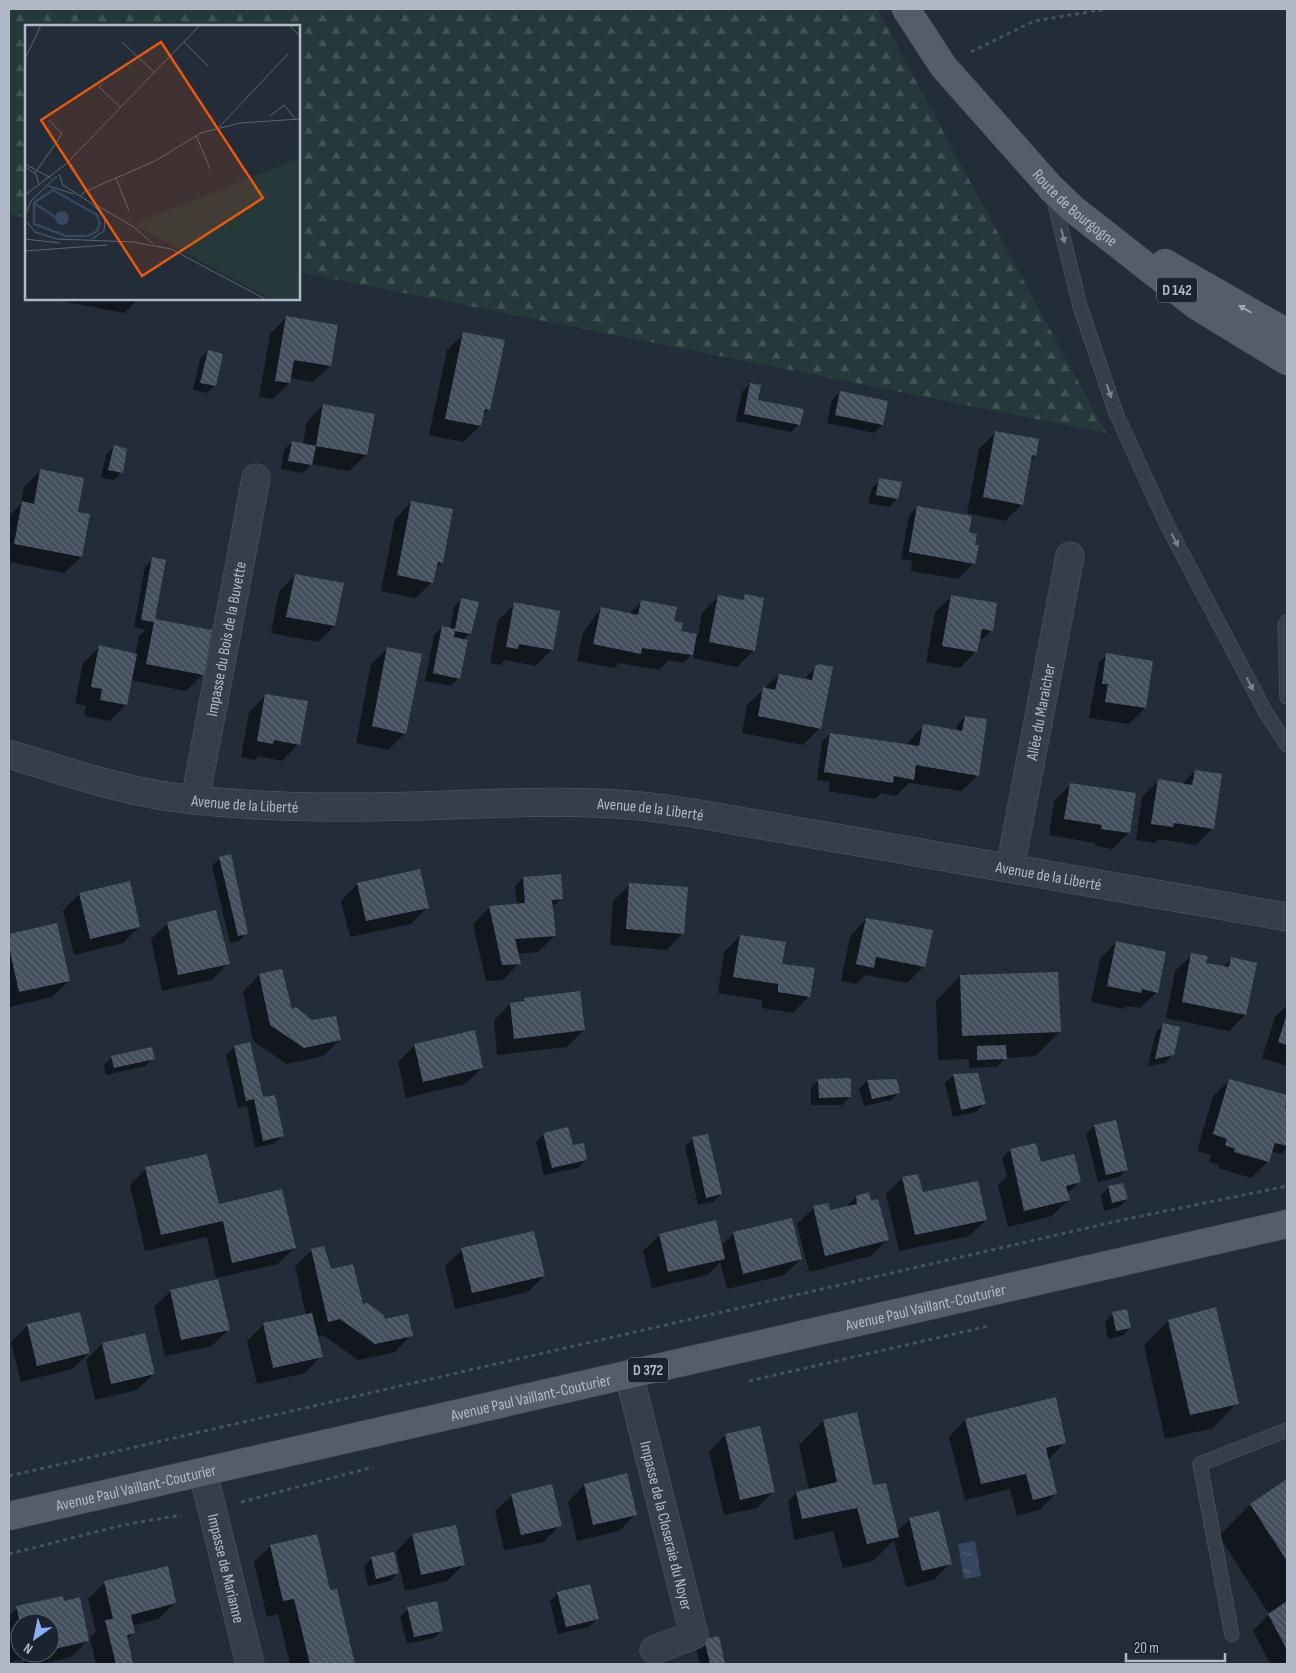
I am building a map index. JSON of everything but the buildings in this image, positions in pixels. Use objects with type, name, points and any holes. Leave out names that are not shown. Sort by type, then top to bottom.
[{"type":"main road","name":"Route de Bourgogne","points":[[906,9],[943,66],[1051,188],[1073,209],[1197,306],[1287,361]]},
{"type":"main road","points":[[1073,209],[1287,333]]},
{"type":"main road","name":"Avenue Paul Vaillant-Couturier","points":[[9,1516],[1287,1224]]},
{"type":"street","name":"Impasse du Bois de la Buvette","points":[[195,800],[256,478]]},
{"type":"street","name":"Allée du Maraîcher","points":[[1010,868],[1070,556]]},
{"type":"street","name":"Avenue de la Liberté","points":[[9,754],[137,791],[195,800],[280,806],[345,807],[515,803],[628,805],[693,812],[1287,917]]},
{"type":"street","name":"Impasse de la Closeraie du Noyer","points":[[629,1374],[694,1635],[654,1650]]},
{"type":"street","name":"Impasse de Marianne","points":[[203,1472],[250,1664]]},
{"type":"lane","points":[[1051,188],[1080,306],[1116,413],[1165,521],[1266,713],[1287,745]]},
{"type":"lane","points":[[1287,622],[1285,626],[1287,697]]},
{"type":"lane","points":[[1232,1635],[1200,1464],[1287,1430]]},
{"type":"path","points":[[943,66],[1034,21],[1107,9]]},
{"type":"path","points":[[9,1476],[1122,1220],[1287,1186]]},
{"type":"green space","points":[[9,9],[877,9],[1106,433],[300,272],[300,25],[25,25],[25,218],[9,214]]},
{"type":"water","points":[[975,1541],[981,1576],[964,1579],[958,1544]]}]
